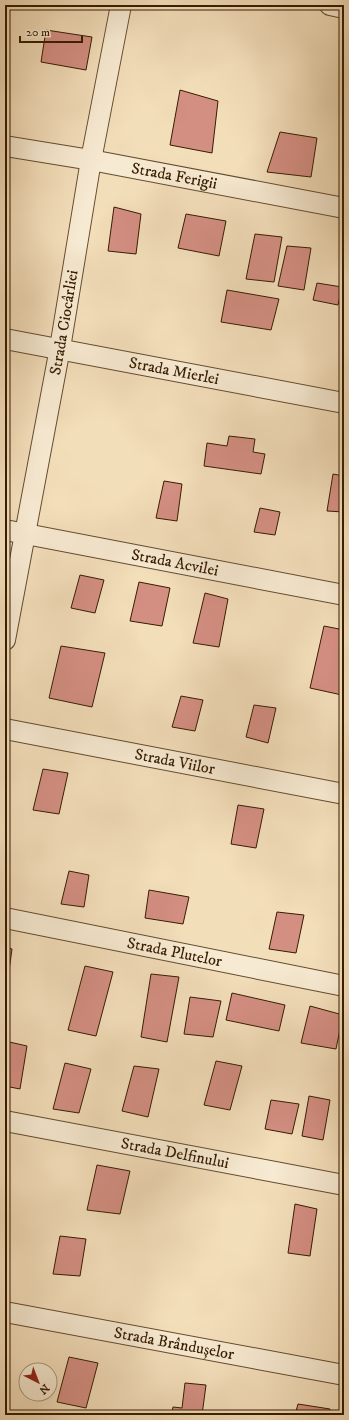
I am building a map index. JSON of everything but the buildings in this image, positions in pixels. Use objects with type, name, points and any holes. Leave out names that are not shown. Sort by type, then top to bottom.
[{"type":"street","name":"Strada Ciocârliei","points":[[5,640],[60,348],[91,160],[121,5]]},
{"type":"street","points":[[330,5],[344,8]]},
{"type":"street","name":"Strada Ferigii","points":[[5,146],[91,160],[344,208]]},
{"type":"street","name":"Strada Mierlei","points":[[5,338],[344,403]]},
{"type":"street","name":"Strada Acvilei","points":[[5,530],[344,595]]},
{"type":"street","name":"Strada Viilor","points":[[5,729],[344,794]]},
{"type":"street","name":"Strada Plutelor","points":[[5,918],[344,986]]},
{"type":"street","name":"Strada Delfinului","points":[[5,1121],[344,1185]]},
{"type":"street","name":"Strada Brândușelor","points":[[5,1312],[344,1375]]}]
